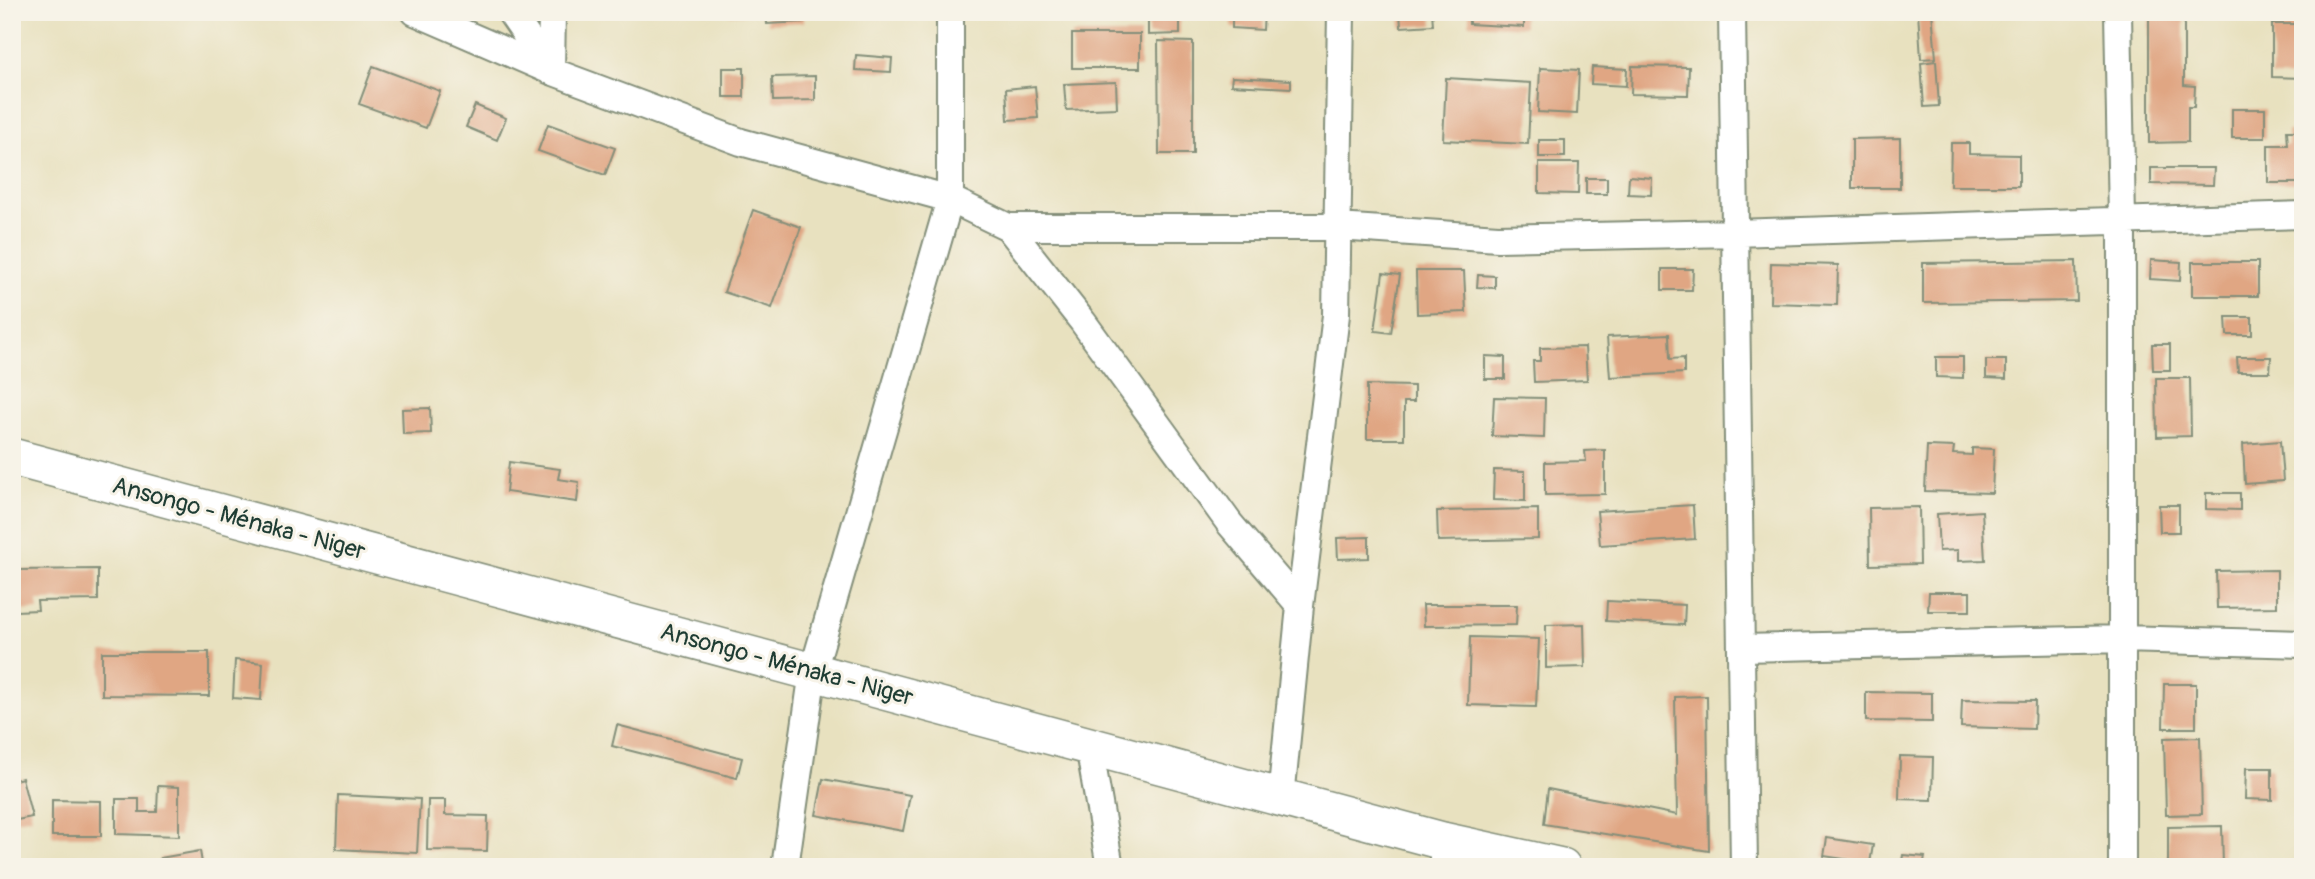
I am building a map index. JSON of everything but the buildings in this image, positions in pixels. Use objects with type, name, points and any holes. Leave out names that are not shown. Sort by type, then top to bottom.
[{"type":"main road","name":"Ansongo - Ménaka - Niger","points":[[12,457],[1281,797],[1443,854],[1562,867]]},
{"type":"street","points":[[415,12],[551,71],[741,142],[950,199],[1008,228],[1083,322],[1230,524],[1300,606]]},
{"type":"street","points":[[510,12],[551,71]]},
{"type":"street","points":[[551,71],[552,12]]},
{"type":"street","points":[[785,867],[813,671],[950,199],[950,12]]},
{"type":"street","points":[[1281,797],[1300,606],[1336,315],[1341,12]]},
{"type":"street","points":[[1729,12],[1735,233],[1744,867]]},
{"type":"street","points":[[2118,12],[2122,220],[2122,867]]},
{"type":"street","points":[[1008,228],[1338,227],[1498,238],[2303,215]]},
{"type":"street","points":[[1741,648],[2121,639],[2303,644]]},
{"type":"street","points":[[1089,746],[1110,867]]}]
